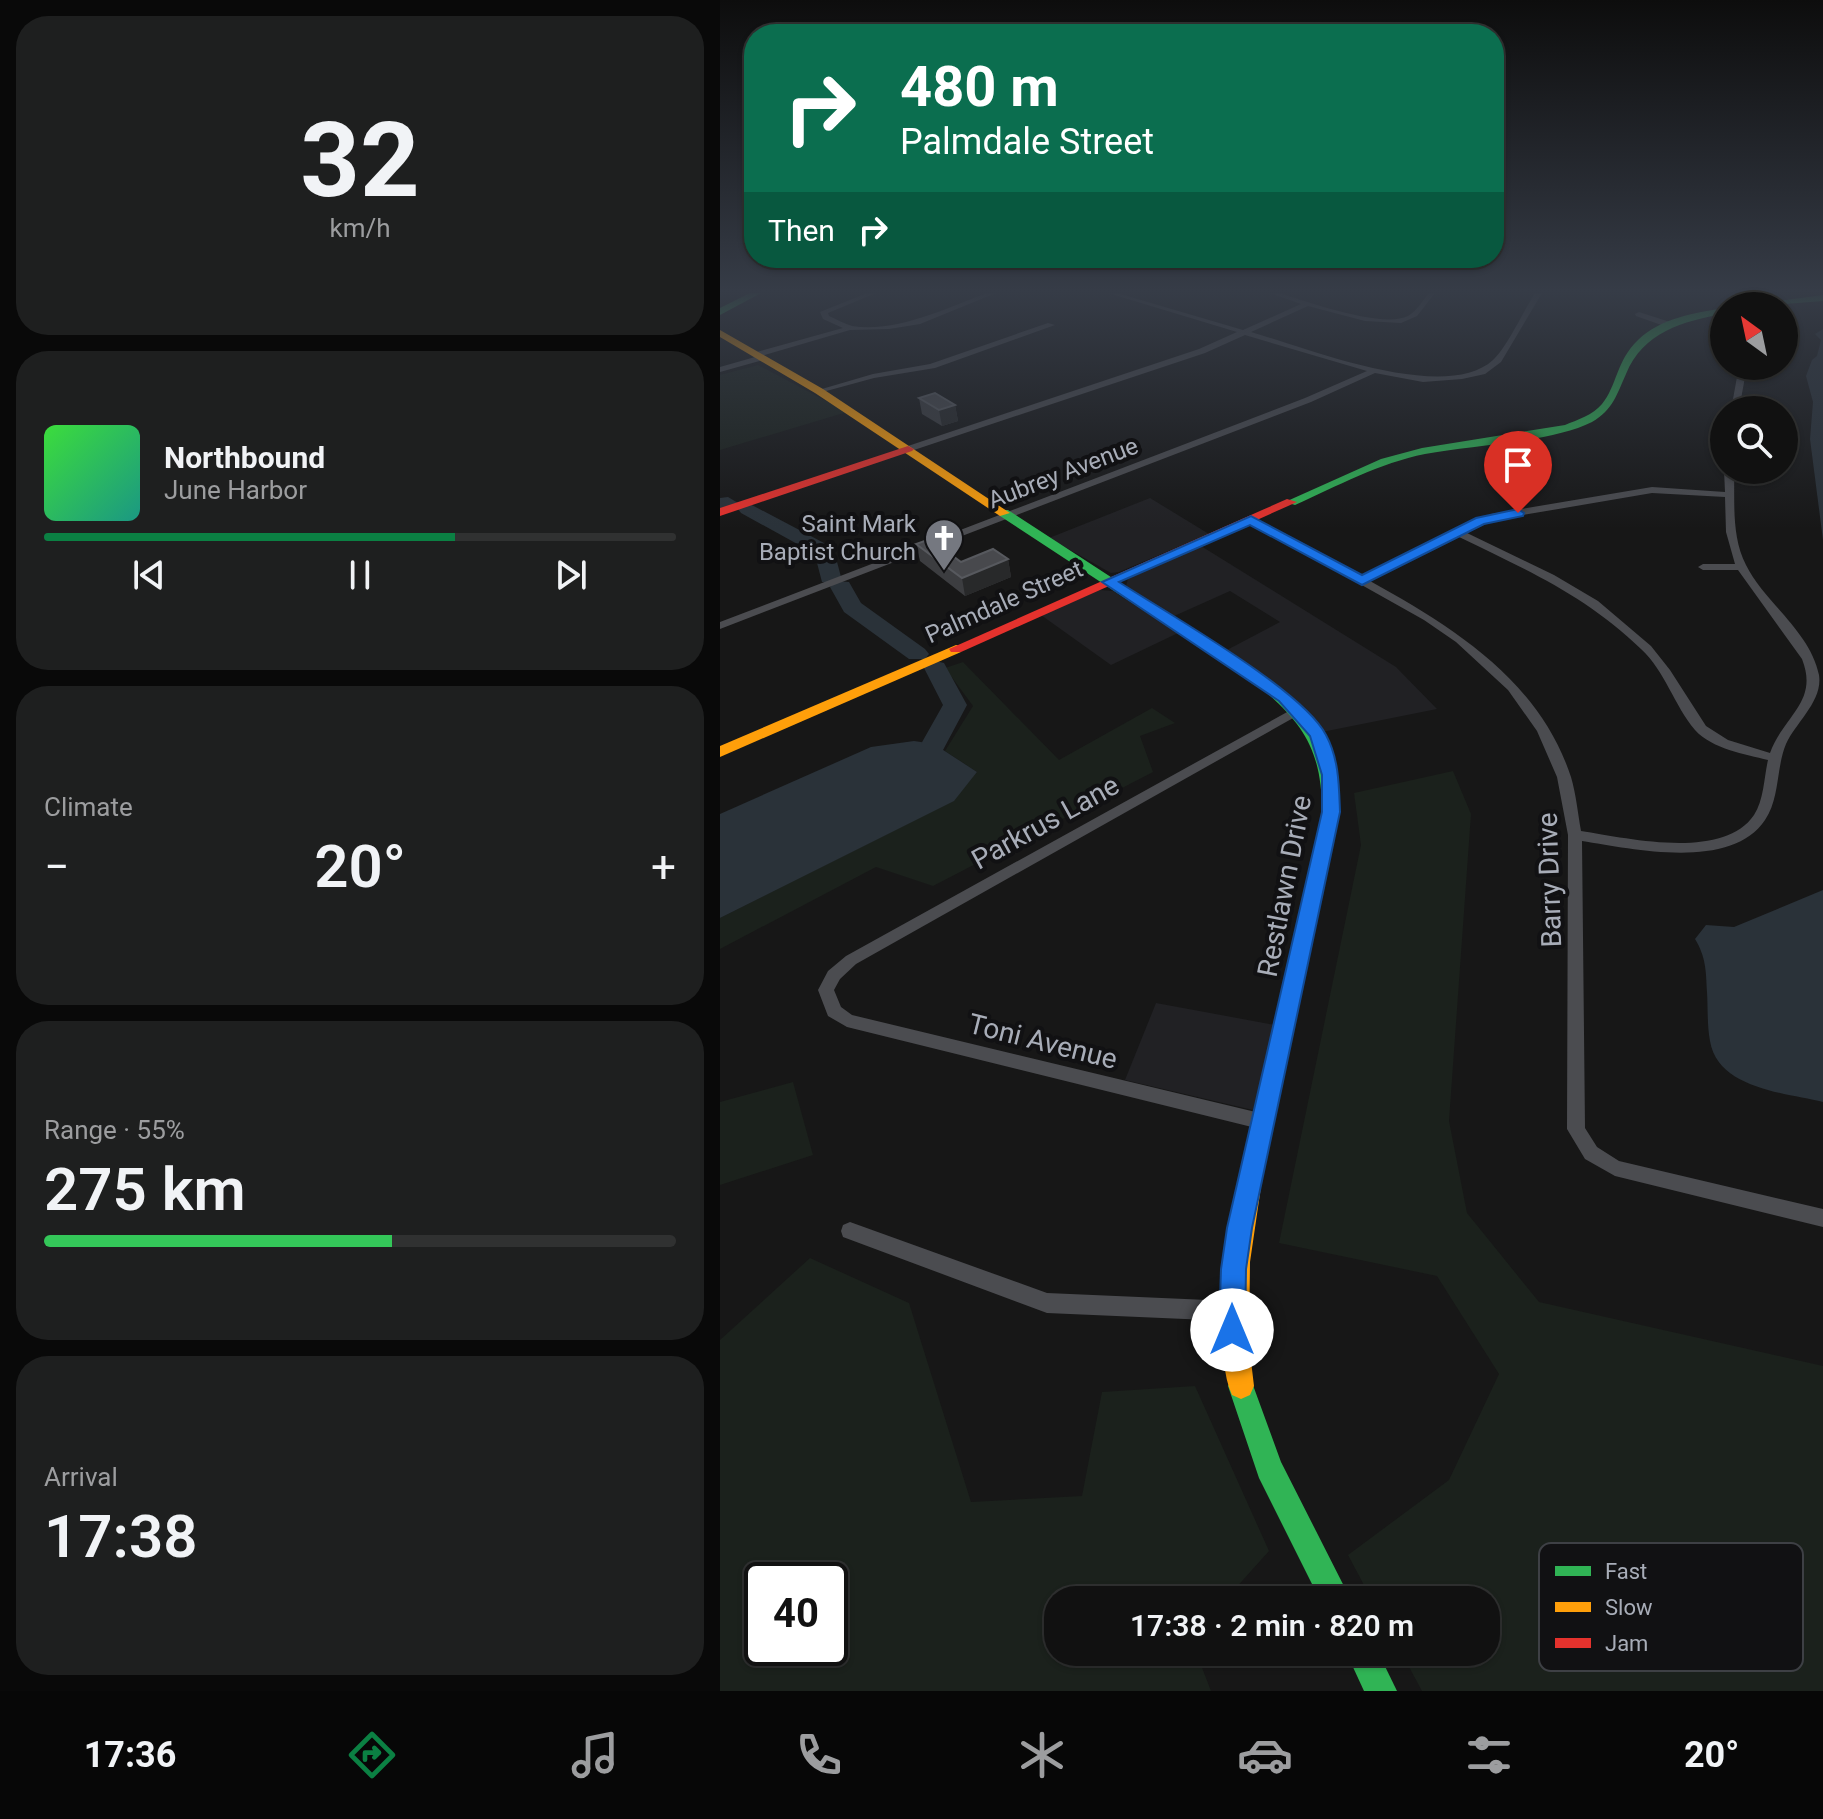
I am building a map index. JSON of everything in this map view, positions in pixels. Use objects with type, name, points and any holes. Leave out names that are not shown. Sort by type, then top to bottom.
[{"type":"street","name":"Restlawn Drive","points":[[785,372],[819,391],[1261,681],[1298,710],[1318,735],[1333,794],[1240,1228],[1231,1311],[1234,1348],[1251,1422],[1264,1457],[1329,1586]]},
{"type":"street","points":[[819,391],[897,372]]},
{"type":"street","points":[[720,512],[1139,372]]},
{"type":"street","name":"Aubrey Avenue","points":[[720,626],[1308,400],[1371,372]]},
{"type":"street","points":[[1377,372],[1408,379],[1436,380],[1477,372]]},
{"type":"street","name":"Palmdale Street","points":[[720,752],[1397,457],[1552,431],[1590,421],[1610,407],[1625,372]]},
{"type":"street","points":[[1575,835],[1684,847],[1711,845],[1735,838],[1760,817],[1767,801],[1774,758],[1784,735],[1811,696],[1815,679],[1806,655],[1741,567],[1735,550],[1730,484]]},
{"type":"street","points":[[1362,581],[1491,517],[1652,490],[1731,495]]},
{"type":"street","name":"Barry Drive","points":[[1251,520],[1460,640],[1512,687],[1543,731],[1559,764],[1572,804],[1575,835],[1576,1129],[1591,1153],[1615,1168],[1823,1218]]},
{"type":"street","points":[[1458,532],[1550,577],[1594,603],[1647,648],[1701,729],[1724,743],[1774,758]]},
{"type":"street","points":[[1703,567],[1741,567]]},
{"type":"street","name":"Parkrus Lane","points":[[826,990],[834,975],[851,960],[1298,710]]},
{"type":"street","name":"Toni Avenue","points":[[826,990],[834,1011],[847,1020],[1264,1122]]},
{"type":"street","points":[[850,1231],[1047,1303],[1231,1311]]},
{"type":"street","points":[[1369,1666],[1381,1691]]},
{"type":"shaded area","points":[[771,372],[847,412],[720,450],[720,375]]},
{"type":"shaded area","points":[[1808,372],[1823,372],[1823,540],[1810,439],[1813,402]]},
{"type":"shaded area","points":[[1150,498],[1209,534],[1111,573],[1049,538]]},
{"type":"shaded area","points":[[1201,546],[1396,667],[1437,709],[1322,732],[1304,707],[1225,651],[1280,622],[1230,591],[1172,617],[1126,586],[1128,579]]},
{"type":"shaded area","points":[[1100,590],[1113,591],[1178,633],[1111,665],[1041,615]]},
{"type":"shaded area","points":[[963,662],[1059,760],[1152,708],[1175,723],[1140,736],[1153,772],[933,886],[876,867],[720,949],[720,918],[954,800],[977,772],[945,751],[973,706],[945,668]]},
{"type":"shaded area","points":[[914,741],[934,744],[977,772],[954,801],[720,918],[720,814],[871,747]]},
{"type":"shaded area","points":[[1453,771],[1471,814],[1449,1121],[1467,1213],[1539,1302],[1823,1366],[1823,1691],[1422,1691],[1409,1666],[1500,1666],[1500,1586],[1365,1586],[1348,1555],[1449,1480],[1499,1374],[1437,1276],[1279,1243],[1361,845],[1354,793]]},
{"type":"shaded area","points":[[1823,890],[1823,1102],[1756,1086],[1726,1070],[1716,1057],[1710,1041],[1705,964],[1695,939],[1706,925],[1734,927]]},
{"type":"shaded area","points":[[1156,1003],[1275,1025],[1253,1110],[1125,1080]]},
{"type":"shaded area","points":[[793,1082],[813,1155],[720,1185],[720,1102]]},
{"type":"shaded area","points":[[810,1258],[909,1303],[971,1502],[1082,1496],[1102,1392],[1195,1386],[1269,1551],[1238,1586],[1044,1586],[1044,1666],[1201,1666],[1211,1691],[720,1691],[720,1340]]},
{"type":"building","points":[[935,393],[955,405],[939,410],[919,398]]},
{"type":"building","points":[[930,539],[961,562],[993,549],[1008,559],[962,578],[916,544]]},
{"type":"waterway","points":[[720,504],[728,503]]},
{"type":"waterway","points":[[748,509],[817,547],[826,558],[830,577]]},
{"type":"waterway","points":[[841,587],[852,607],[917,654]]},
{"type":"waterway","points":[[934,744],[955,705],[936,668]]},
{"type":"traffic: fast","points":[[1291,502],[1385,461],[1422,451],[1567,428],[1587,420],[1608,404],[1621,372]]},
{"type":"traffic: fast","points":[[1004,513],[1261,681],[1293,708],[1315,737],[1328,770],[1331,812],[1277,1059]]},
{"type":"traffic: fast","points":[[1241,1386],[1269,1468],[1329,1586]]},
{"type":"traffic: fast","points":[[1369,1666],[1381,1691]]},
{"type":"traffic: slow","points":[[786,372],[1004,513]]},
{"type":"traffic: slow","points":[[720,752],[956,649]]},
{"type":"traffic: slow","points":[[1241,1386],[1235,1303],[1238,1262],[1250,1180],[1277,1059]]},
{"type":"traffic: jam","points":[[720,512],[908,449]]},
{"type":"traffic: jam","points":[[956,649],[1291,502]]},
{"type":"place","name":"Saint Mark Baptist Church","points":[[944,572]]},
{"type":"route","points":[[1232,1330],[1234,1269],[1240,1228],[1331,812],[1331,775],[1318,735],[1284,697],[1109,582],[1251,520],[1362,581],[1480,521],[1518,513]]}]
